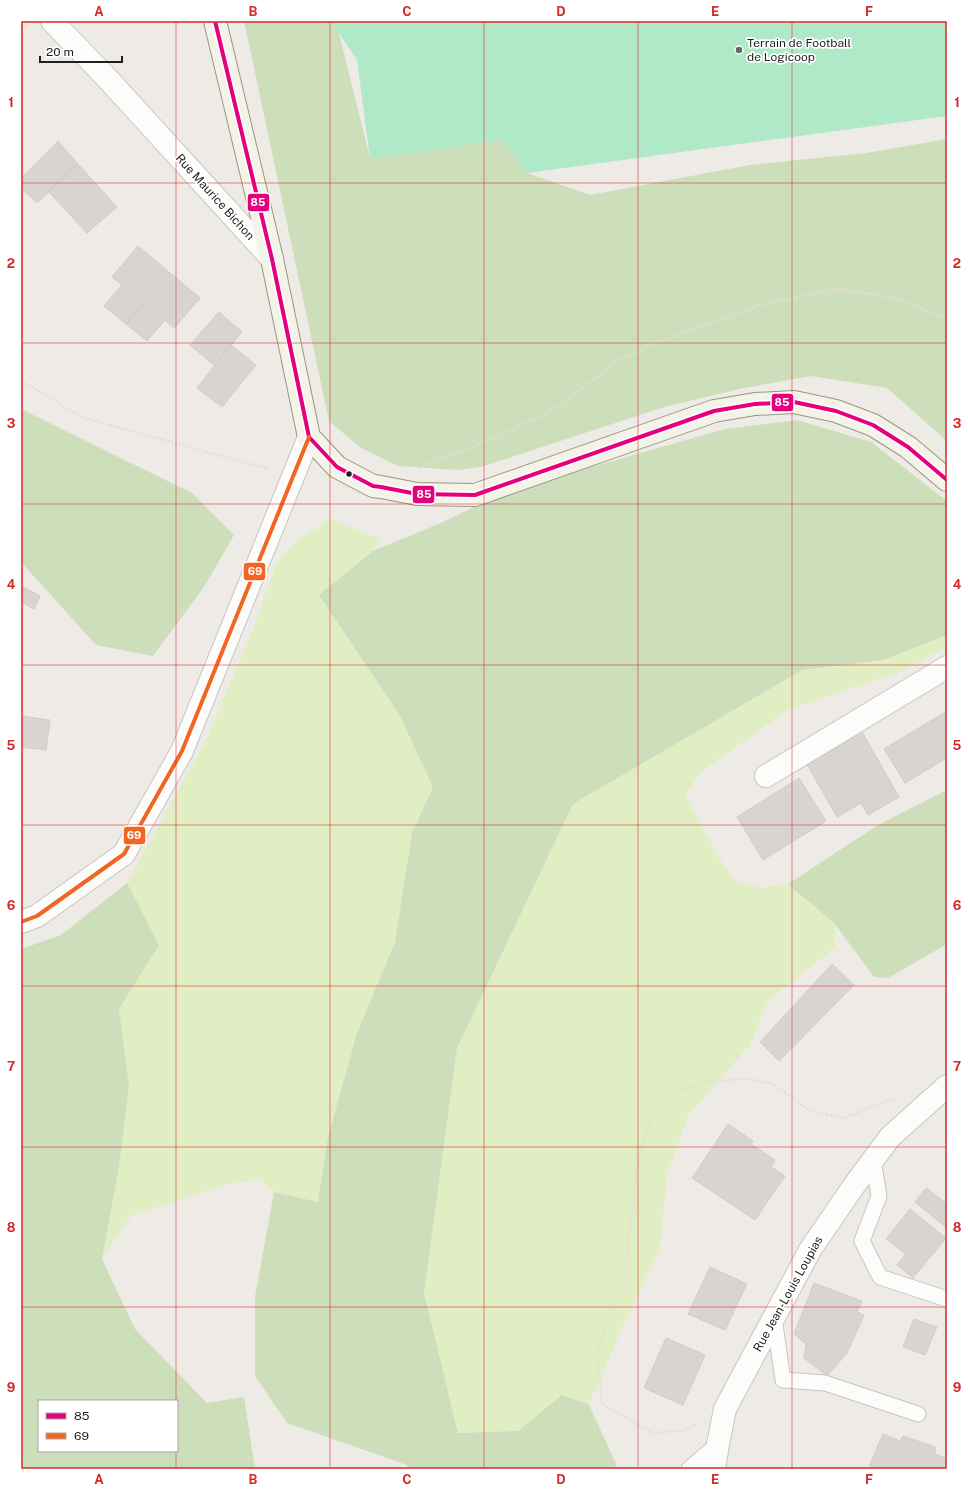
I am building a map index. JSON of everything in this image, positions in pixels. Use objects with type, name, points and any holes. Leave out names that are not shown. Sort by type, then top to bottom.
[{"type":"street","name":"Rue Maurice Bichon","points":[[52,21],[111,83],[272,259]]},
{"type":"street","points":[[215,21],[272,259],[309,438],[337,468],[373,486],[417,494],[475,495],[714,411],[755,404],[794,402],[836,411],[873,425],[908,447],[947,480]]},
{"type":"street","points":[[21,922],[37,916],[124,854],[182,751],[309,438]]},
{"type":"street","points":[[766,776],[947,667]]},
{"type":"street","name":"Rue Jean-Louis Loupias","points":[[714,1469],[725,1409],[810,1250],[890,1137],[940,1092]]},
{"type":"lane","points":[[873,1160],[878,1196],[862,1241],[880,1277],[947,1299]]},
{"type":"lane","points":[[774,1318],[783,1380],[825,1383],[918,1414]]},
{"type":"lane","points":[[689,1469],[718,1444]]},
{"type":"path","points":[[381,487],[425,464],[498,436],[558,407],[619,360],[660,341],[760,305],[838,289],[891,297],[947,318]]},
{"type":"path","points":[[21,380],[84,418],[294,475]]},
{"type":"path","points":[[725,1409],[685,1430],[652,1433],[602,1404],[597,1354],[613,1309],[627,1285],[627,1252],[637,1166],[650,1120],[678,1091],[710,1081],[750,1080],[773,1084],[811,1111],[844,1118],[905,1094],[940,1092]]},
{"type":"green space","points":[[244,21],[336,21],[370,158],[502,140],[527,173],[590,195],[750,165],[866,153],[947,139],[947,441],[887,388],[811,376],[744,388],[664,407],[481,467],[458,470],[398,466],[361,448],[329,421]]},
{"type":"green space","points":[[331,21],[947,21],[947,116],[527,173],[502,140],[370,158],[357,60]]},
{"type":"green space","points":[[21,409],[192,493],[234,535],[204,587],[153,656],[96,645],[21,562]]},
{"type":"green space","points":[[797,420],[871,442],[947,501],[947,635],[883,660],[802,670],[573,804],[457,1048],[424,1293],[458,1433],[518,1431],[562,1395],[589,1405],[617,1466],[611,1469],[408,1469],[407,1465],[287,1423],[255,1376],[255,1297],[274,1192],[318,1202],[328,1137],[357,1033],[395,942],[412,833],[433,787],[399,714],[319,595],[373,551],[443,522],[507,491],[725,429]]},
{"type":"green space","points":[[331,519],[381,539],[373,551],[319,595],[399,714],[433,787],[412,833],[395,942],[357,1033],[328,1137],[318,1202],[274,1192],[260,1179],[225,1185],[132,1215],[102,1259],[119,1167],[129,1086],[119,1009],[159,945],[127,883],[205,742],[252,632],[276,564],[295,542]]},
{"type":"green space","points":[[947,635],[947,647],[903,671],[788,710],[701,772],[685,795],[720,859],[735,881],[761,888],[788,884],[835,924],[835,948],[769,1000],[749,1046],[688,1116],[667,1176],[660,1249],[619,1335],[589,1405],[562,1395],[518,1431],[458,1433],[424,1293],[457,1048],[573,804],[802,670],[883,660]]},
{"type":"green space","points":[[947,790],[947,944],[888,978],[874,977],[835,924],[788,884],[878,825]]},
{"type":"green space","points":[[127,883],[159,945],[119,1009],[129,1086],[119,1167],[102,1259],[135,1329],[207,1403],[244,1397],[255,1469],[21,1469],[21,949],[61,935]]},
{"type":"building","points":[[58,141],[78,164],[37,203],[21,188],[21,178]]},
{"type":"building","points":[[78,164],[117,207],[87,233],[48,191]]},
{"type":"building","points":[[138,246],[169,272],[126,324],[104,306],[122,285],[112,277]]},
{"type":"building","points":[[169,272],[200,298],[174,328],[165,320],[147,341],[126,324]]},
{"type":"building","points":[[219,312],[242,332],[214,365],[190,345]]},
{"type":"building","points":[[231,345],[256,365],[222,407],[197,388]]},
{"type":"building","points":[[21,586],[40,596],[34,609],[23,603],[21,607]]},
{"type":"building","points":[[947,711],[947,758],[905,783],[884,749]]},
{"type":"building","points":[[21,716],[50,720],[46,750],[21,747]]},
{"type":"building","points":[[861,730],[899,797],[868,815],[861,803],[837,817],[805,761]]},
{"type":"building","points":[[799,778],[826,821],[763,860],[737,817]]},
{"type":"building","points":[[832,964],[854,985],[779,1061],[760,1042]]},
{"type":"building","points":[[728,1124],[753,1141],[751,1144],[775,1160],[771,1167],[785,1176],[755,1220],[692,1178]]},
{"type":"building","points":[[926,1188],[947,1204],[947,1228],[915,1202]]},
{"type":"building","points":[[910,1209],[946,1238],[913,1278],[897,1265],[906,1254],[886,1239]]},
{"type":"building","points":[[710,1267],[747,1284],[725,1330],[688,1314]]},
{"type":"building","points":[[814,1283],[862,1301],[857,1312],[864,1315],[847,1353],[827,1376],[804,1358],[806,1344],[794,1334]]},
{"type":"building","points":[[914,1319],[937,1327],[925,1355],[903,1347]]},
{"type":"building","points":[[666,1338],[705,1355],[683,1405],[644,1388]]},
{"type":"building","points":[[883,1434],[900,1441],[903,1436],[935,1447],[935,1454],[947,1459],[947,1469],[868,1469]]},
{"type":"transit line","name":"85","points":[[215,21],[272,259],[309,437],[337,467],[373,486],[417,494],[475,495],[714,411],[755,404],[794,402],[836,411],[873,425],[908,447],[947,480]]},
{"type":"transit line","name":"69","points":[[21,922],[37,916],[124,854],[182,751],[309,437]]},
{"type":"place","name":"Terrain de Football de Logicoop","points":[[739,50]]}]
